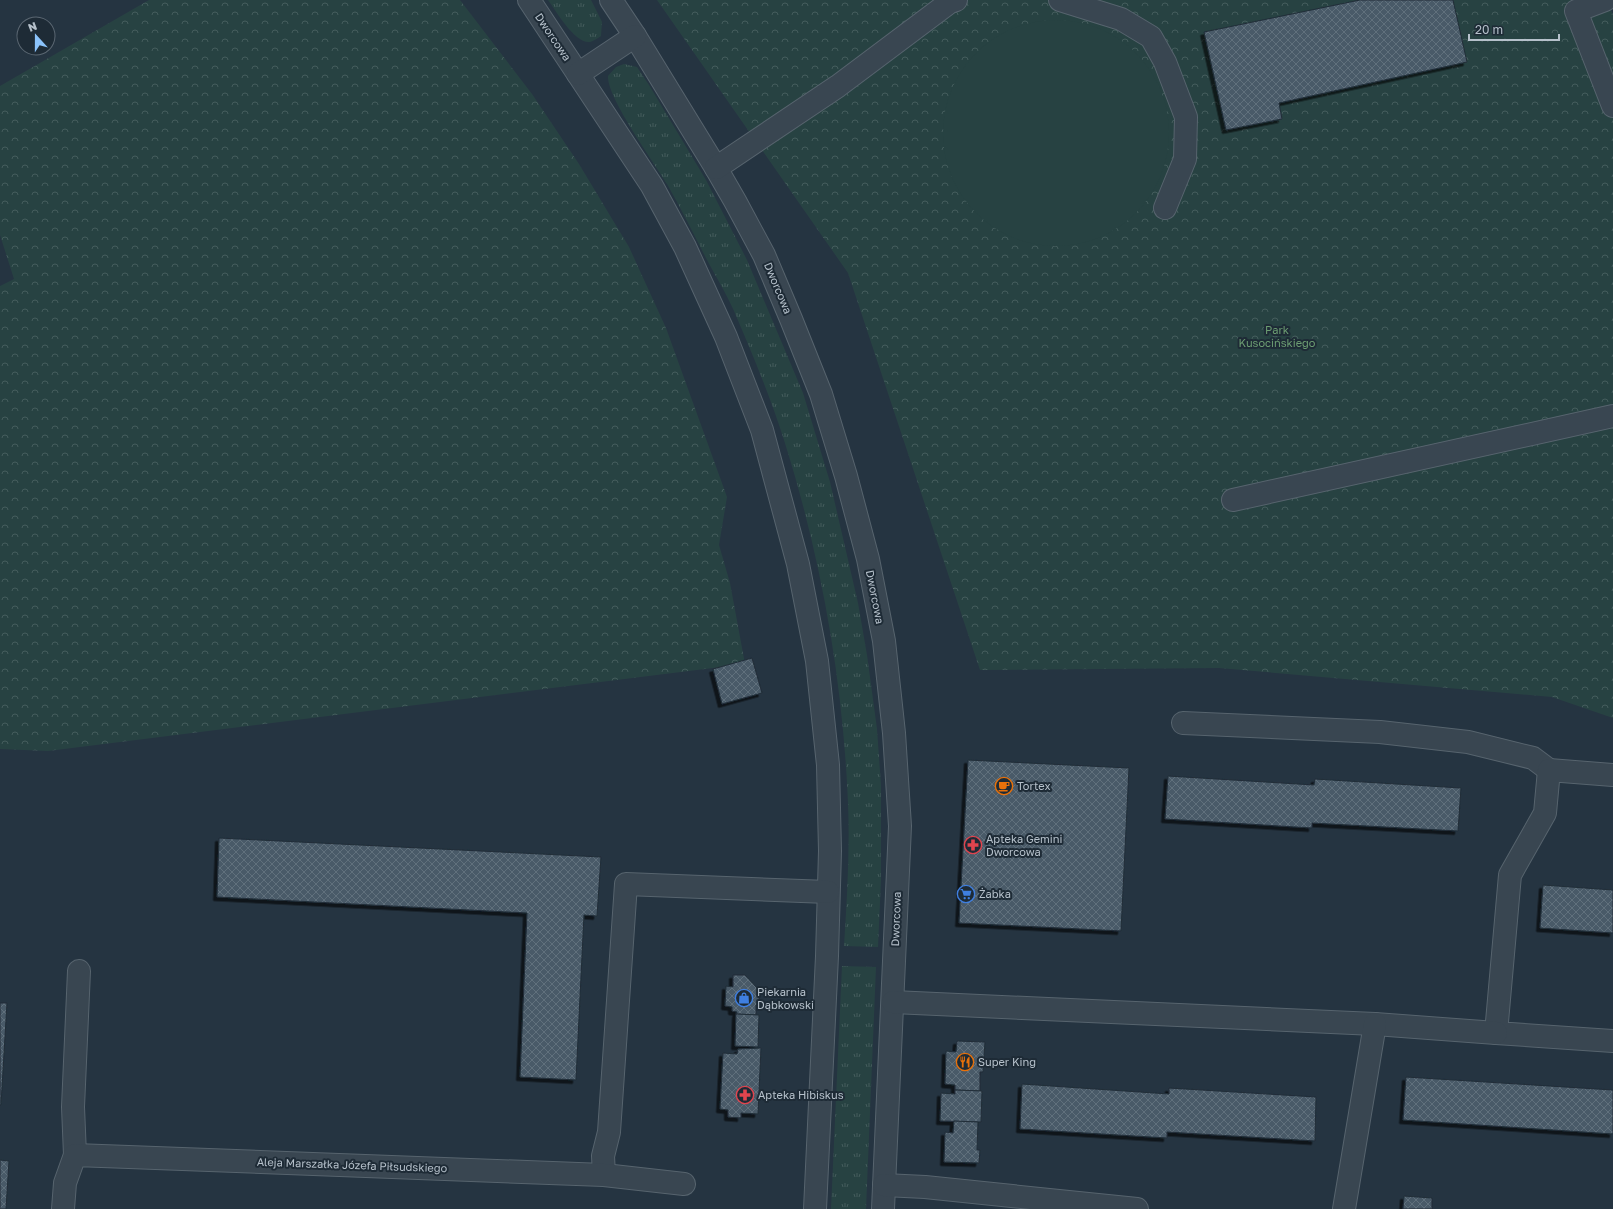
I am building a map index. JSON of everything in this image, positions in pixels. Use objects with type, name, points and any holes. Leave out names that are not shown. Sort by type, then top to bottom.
[{"type":"street","name":"Dworcowa","points":[[529,0],[652,186],[685,247],[726,337],[762,430],[798,564],[817,661],[828,765],[830,851],[815,1209]]},
{"type":"street","name":"Dworcowa","points":[[611,0],[635,36],[716,168],[764,255],[821,394],[846,476],[868,559],[884,641],[894,733],[900,826],[883,1209]]},
{"type":"street","points":[[716,168],[838,86],[950,2],[956,0]]},
{"type":"street","points":[[1060,0],[1121,19],[1152,37],[1165,62],[1186,117],[1185,159],[1165,208]]},
{"type":"street","points":[[1605,0],[1576,11],[1613,106]]},
{"type":"street","points":[[578,74],[635,36]]},
{"type":"street","points":[[1233,500],[1613,416]]},
{"type":"street","points":[[1183,723],[1380,732],[1468,742],[1533,758],[1549,770],[1613,775]]},
{"type":"street","points":[[1496,1033],[1510,875],[1545,813],[1549,770]]},
{"type":"street","points":[[604,1175],[603,1156],[609,1132],[626,884],[828,892]]},
{"type":"street","points":[[63,1209],[64,1183],[75,1155],[73,1107],[79,971]]},
{"type":"street","points":[[893,1002],[1375,1024],[1613,1041]]},
{"type":"street","points":[[1344,1209],[1375,1024]]},
{"type":"street","name":"Aleja Marszałka Józefa Piłsudskiego","points":[[75,1155],[604,1175],[684,1184]]},
{"type":"street","points":[[884,1185],[925,1187],[1137,1209]]},
{"type":"green space","points":[[149,0],[460,0],[532,94],[579,164],[629,247],[666,328],[727,497],[719,545],[730,583],[745,664],[48,751],[0,749],[0,286],[14,279],[0,235],[0,86],[52,56],[56,56],[56,54]]},
{"type":"green space","points":[[548,0],[591,0],[602,22],[601,36],[590,42],[578,38],[566,26]]},
{"type":"green space","name":"Park Kusocińskiego","points":[[657,0],[1607,0],[1613,15],[1613,718],[1552,697],[1219,668],[980,670],[848,273]]},
{"type":"green space","points":[[1045,20],[1067,20],[1089,25],[1109,33],[1136,53],[1156,80],[1167,111],[1169,133],[1167,155],[1156,186],[1136,213],[1109,233],[1089,241],[1067,246],[1045,246],[1023,241],[1003,233],[984,220],[969,205],[956,186],[948,166],[943,144],[943,122],[948,100],[956,80],[969,61],[984,46],[1003,33],[1023,25]]},
{"type":"green space","points":[[624,64],[637,67],[649,85],[706,180],[747,260],[803,393],[830,482],[858,603],[877,729],[881,785],[881,880],[878,947],[844,946],[849,821],[841,711],[828,619],[809,529],[797,484],[773,407],[731,304],[672,193],[632,130],[615,99],[608,76],[616,67]]},
{"type":"green space","points":[[842,966],[876,967],[866,1209],[831,1209]]},
{"type":"building","points":[[1360,0],[1453,0],[1467,62],[1279,103],[1282,119],[1226,130],[1204,32]]},
{"type":"building","points":[[752,658],[762,693],[722,704],[713,669]]},
{"type":"building","points":[[968,760],[1129,768],[1121,931],[959,923]]},
{"type":"building","points":[[1168,776],[1314,785],[1315,779],[1461,788],[1458,831],[1312,823],[1312,828],[1165,819]]},
{"type":"building","points":[[219,838],[601,857],[597,916],[584,915],[576,1080],[520,1077],[527,913],[217,897]]},
{"type":"building","points":[[1543,885],[1613,890],[1613,933],[1540,928]]},
{"type":"building","points":[[733,975],[745,975],[759,990],[759,1005],[756,1005],[756,1015],[736,1014],[737,1012],[732,1011],[732,1007],[725,1006],[726,986],[733,987]]},
{"type":"building","points":[[0,1003],[7,1003],[1,1105],[0,1105]]},
{"type":"building","points":[[736,1014],[759,1015],[758,1047],[735,1046]]},
{"type":"building","name":"Super King","points":[[957,1041],[985,1042],[983,1072],[980,1072],[980,1091],[955,1090],[955,1085],[945,1084],[946,1051],[956,1052]]},
{"type":"building","points":[[761,1048],[758,1114],[741,1113],[741,1118],[728,1117],[728,1110],[720,1109],[723,1053],[737,1054],[738,1049]]},
{"type":"building","points":[[1406,1077],[1613,1090],[1613,1134],[1403,1120]]},
{"type":"building","points":[[1022,1084],[1169,1094],[1169,1088],[1316,1097],[1315,1141],[1167,1132],[1167,1138],[1020,1129]]},
{"type":"building","points":[[955,1090],[982,1091],[981,1122],[940,1121],[941,1093],[955,1094]]},
{"type":"building","points":[[954,1121],[978,1122],[977,1150],[980,1150],[979,1163],[944,1162],[945,1132],[953,1133]]},
{"type":"building","points":[[0,1160],[9,1161],[6,1209],[0,1209]]},
{"type":"building","points":[[1404,1196],[1432,1198],[1432,1209],[1403,1209]]},
{"type":"place","name":"Tortex","points":[[1004,786]]},
{"type":"place","name":"Apteka Gemini Dworcowa","points":[[973,845]]},
{"type":"place","name":"Żabka","points":[[966,894]]},
{"type":"place","name":"Piekarnia Dąbkowski","points":[[744,998]]},
{"type":"place","name":"Super King","points":[[965,1062]]},
{"type":"place","name":"Apteka Hibiskus","points":[[745,1095]]}]
